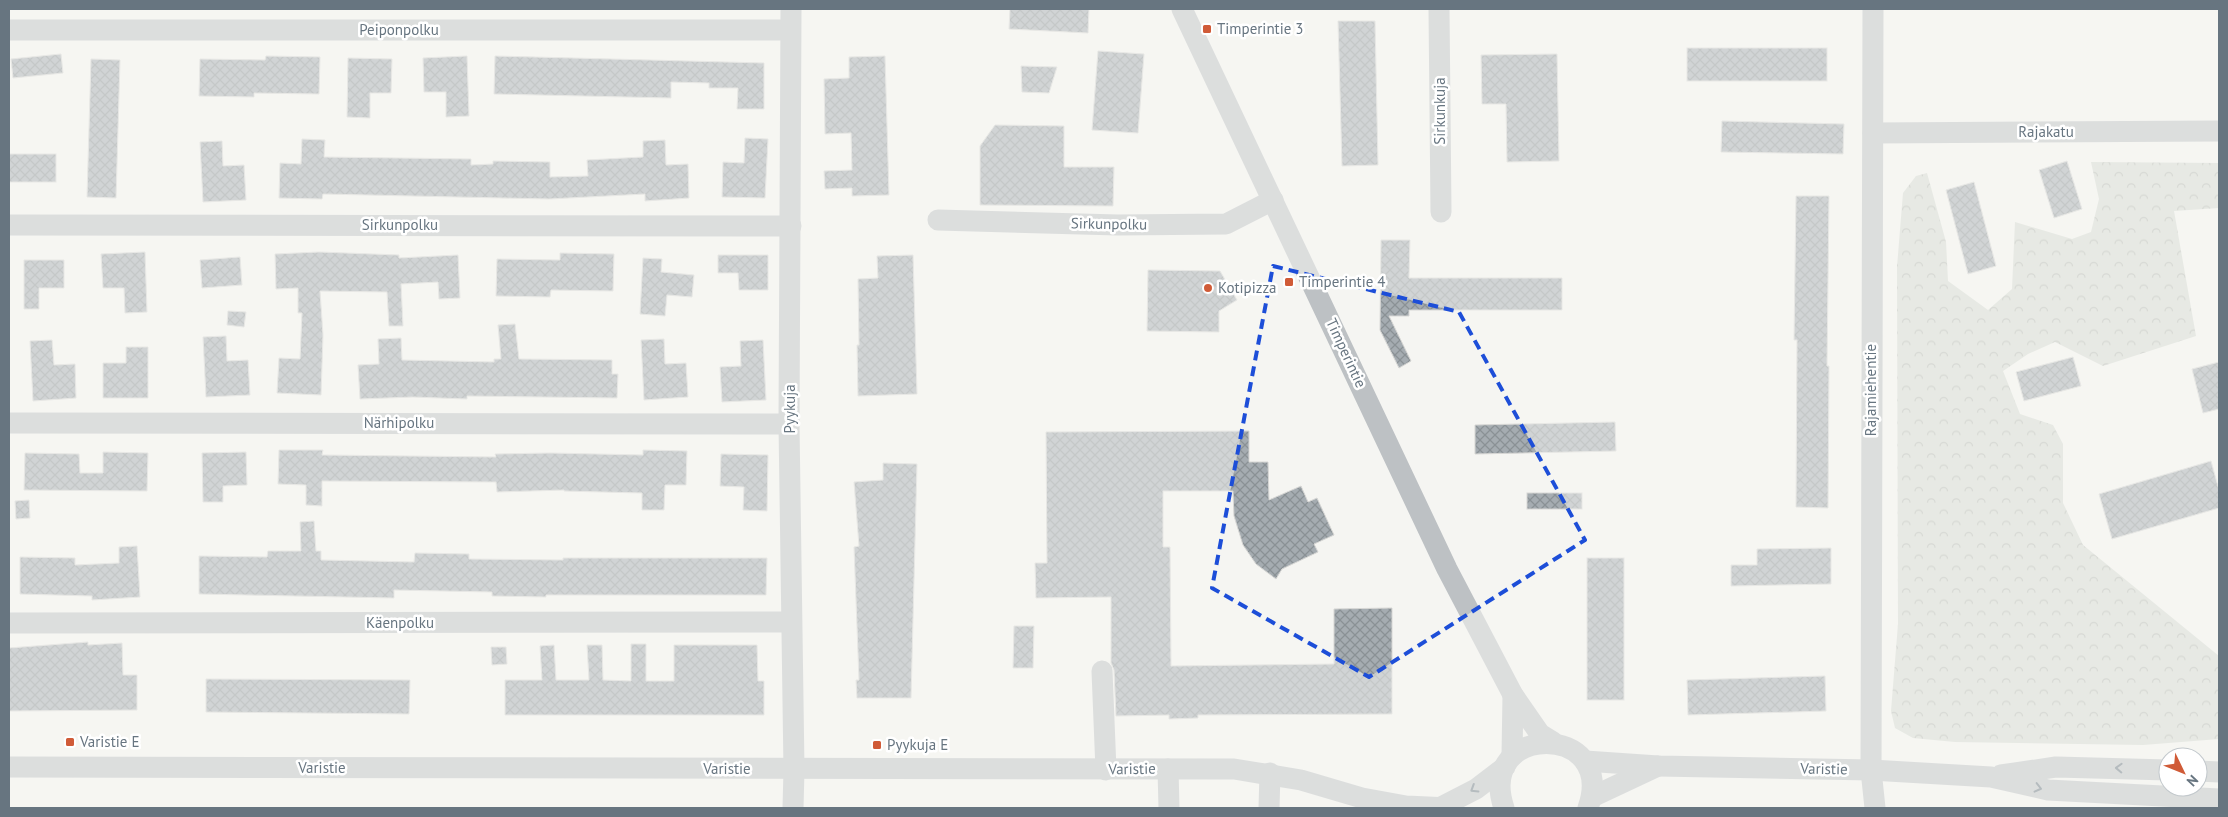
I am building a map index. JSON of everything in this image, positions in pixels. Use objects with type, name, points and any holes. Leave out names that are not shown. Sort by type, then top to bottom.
[{"type":"street","name":"Pyykuja","points":[[791,9],[789,424],[793,808]]},
{"type":"street","name":"Timperintie","points":[[1182,9],[1447,569],[1513,695],[1540,734],[1553,742],[1566,746],[1585,761]]},
{"type":"street","name":"Sirkunkuja","points":[[1439,9],[1441,212]]},
{"type":"street","name":"Rajamiehentie","points":[[1874,9],[1871,770],[1875,808]]},
{"type":"street","name":"Peiponpolku","points":[[9,30],[790,30]]},
{"type":"street","name":"Rajakatu","points":[[1873,133],[2219,131]]},
{"type":"street","name":"Sirkunpolku","points":[[938,220],[1118,225],[1226,224],[1273,200]]},
{"type":"street","name":"Sirkunpolku","points":[[9,226],[791,226]]},
{"type":"street","name":"Närhipolku","points":[[9,423],[789,424]]},
{"type":"street","name":"Käenpolku","points":[[9,623],[792,622]]},
{"type":"street","points":[[1102,671],[1106,770]]},
{"type":"street","name":"Timperintie","points":[[1504,808],[1500,796],[1500,781],[1508,762],[1513,695]]},
{"type":"street","name":"Varistie","points":[[9,767],[794,770],[1234,769],[1270,773],[1302,780],[1362,798],[1406,806],[1445,808],[1476,789],[1524,747],[1538,742],[1553,742]]},
{"type":"street","name":"Varistie","points":[[1585,761],[1658,766],[1871,770],[1990,776],[2056,767],[2158,770]]},
{"type":"street","points":[[1585,761],[1591,774],[1590,802],[1658,766]]},
{"type":"street","points":[[1168,769],[1168,808]]},
{"type":"street","points":[[1269,808],[1270,773]]},
{"type":"street","name":"Varistie","points":[[1990,776],[2048,790],[2219,799]]},
{"type":"highlighted area","points":[[1273,266],[1459,312],[1585,540],[1369,677],[1212,588]]},
{"type":"green space","points":[[2091,162],[2219,163],[2219,208],[2174,211],[2196,336],[2103,366],[2055,342],[2028,354],[2003,371],[2020,414],[2053,425],[2063,444],[2063,503],[2083,545],[2219,656],[2219,739],[2143,745],[1955,742],[1913,738],[1895,728],[1891,711],[1898,624],[1897,267],[1903,193],[1916,176],[1927,173],[1946,242],[1948,281],[1988,310],[2012,289],[2015,222],[2072,239],[2091,232],[2099,199]]},
{"type":"building","points":[[1010,9],[1089,9],[1088,33],[1009,29]]},
{"type":"building","points":[[1338,21],[1375,21],[1378,165],[1342,166]]},
{"type":"building","points":[[1687,48],[1827,48],[1827,81],[1687,81]]},
{"type":"building","points":[[1098,51],[1144,54],[1138,133],[1092,130]]},
{"type":"building","points":[[61,54],[63,73],[13,78],[11,59]]},
{"type":"building","points":[[1557,54],[1559,161],[1507,162],[1506,104],[1482,104],[1481,55]]},
{"type":"building","points":[[266,56],[320,57],[319,94],[254,93],[254,97],[199,96],[200,59],[265,60]]},
{"type":"building","points":[[467,56],[469,116],[446,117],[446,92],[424,92],[423,58]]},
{"type":"building","points":[[495,56],[764,63],[764,109],[737,109],[738,88],[709,88],[709,83],[671,82],[671,98],[494,94]]},
{"type":"building","points":[[885,56],[889,195],[852,196],[852,188],[825,189],[824,171],[852,170],[851,133],[825,134],[824,79],[849,78],[849,57]]},
{"type":"building","points":[[348,58],[392,59],[391,93],[370,93],[370,118],[347,117]]},
{"type":"building","points":[[91,59],[120,60],[116,198],[87,197]]},
{"type":"building","points":[[1021,66],[1057,67],[1049,93],[1022,92]]},
{"type":"building","points":[[1722,121],[1844,124],[1843,154],[1721,152]]},
{"type":"building","points":[[995,125],[1064,126],[1064,167],[1114,167],[1113,206],[980,205],[980,146]]},
{"type":"building","points":[[745,138],[768,139],[765,198],[722,197],[723,162],[744,163]]},
{"type":"building","points":[[302,139],[325,140],[324,157],[471,159],[471,165],[493,164],[493,161],[550,162],[550,177],[588,176],[587,160],[643,157],[643,141],[665,140],[666,165],[688,164],[689,198],[645,201],[645,194],[549,199],[323,194],[322,199],[279,198],[280,163],[301,164]]},
{"type":"building","points":[[222,141],[223,166],[244,165],[246,200],[203,202],[200,142]]},
{"type":"building","points":[[9,154],[56,154],[56,182],[9,182]]},
{"type":"building","points":[[2067,161],[2082,209],[2054,218],[2039,170]]},
{"type":"building","points":[[1974,182],[1996,266],[1968,274],[1946,190]]},
{"type":"building","points":[[1796,196],[1829,196],[1828,508],[1796,507],[1797,340],[1794,340]]},
{"type":"building","points":[[1381,240],[1410,240],[1409,278],[1562,278],[1562,310],[1409,310],[1409,316],[1389,316],[1411,361],[1399,368],[1380,330]]},
{"type":"building","points":[[145,252],[147,312],[125,313],[124,288],[103,288],[101,254]]},
{"type":"building","points":[[319,252],[399,255],[399,258],[458,255],[460,298],[439,299],[438,282],[401,284],[403,326],[389,326],[387,292],[320,291],[323,335],[321,395],[277,393],[279,358],[300,359],[302,313],[298,313],[298,288],[276,289],[275,254]]},
{"type":"building","points":[[560,253],[614,254],[613,291],[551,290],[550,297],[496,296],[497,259],[560,260]]},
{"type":"building","points":[[718,255],[768,255],[768,290],[739,290],[738,273],[718,273]]},
{"type":"building","points":[[913,255],[917,394],[858,396],[858,279],[878,278],[877,256]]},
{"type":"building","points":[[240,257],[242,285],[202,288],[200,260]]},
{"type":"building","points":[[643,258],[662,259],[661,272],[694,275],[692,297],[667,295],[665,316],[640,314]]},
{"type":"building","points":[[24,260],[64,260],[64,288],[39,288],[39,309],[24,309]]},
{"type":"building","points":[[1148,270],[1220,271],[1237,300],[1219,311],[1219,332],[1147,331]]},
{"type":"building","points":[[228,311],[246,312],[244,327],[227,325]]},
{"type":"building","points":[[515,324],[519,359],[612,360],[612,374],[618,374],[617,398],[467,396],[467,399],[413,397],[360,399],[358,365],[379,364],[378,339],[401,338],[402,360],[494,362],[494,359],[501,359],[498,325]]},
{"type":"building","points":[[226,336],[227,361],[248,360],[250,395],[206,397],[203,337]]},
{"type":"building","points":[[664,339],[665,364],[686,363],[688,397],[644,400],[641,340]]},
{"type":"building","points":[[52,340],[54,365],[75,364],[76,398],[33,401],[30,341]]},
{"type":"building","points":[[763,340],[766,400],[722,402],[720,367],[741,366],[740,341]]},
{"type":"building","points":[[126,347],[148,347],[148,398],[103,398],[103,363],[126,363]]},
{"type":"building","points":[[2073,357],[2081,386],[2024,401],[2016,372]]},
{"type":"building","points":[[2219,362],[2219,409],[2203,413],[2192,369]]},
{"type":"building","points":[[1615,422],[1616,451],[1475,454],[1475,425]]},
{"type":"building","points":[[1249,431],[1249,462],[1268,462],[1269,500],[1301,486],[1308,502],[1317,498],[1334,535],[1314,544],[1318,552],[1282,569],[1276,579],[1256,564],[1243,545],[1234,516],[1233,491],[1163,491],[1163,547],[1170,547],[1171,666],[1334,664],[1334,609],[1392,608],[1392,714],[1198,715],[1198,718],[1169,719],[1169,715],[1116,716],[1114,670],[1111,663],[1111,597],[1036,598],[1035,563],[1047,563],[1046,432]]},
{"type":"building","points":[[279,450],[323,450],[322,455],[496,457],[495,454],[643,455],[643,450],[687,451],[686,485],[665,485],[664,510],[642,510],[642,493],[564,490],[497,492],[496,482],[322,481],[322,506],[306,505],[306,485],[278,484]]},
{"type":"building","points":[[103,452],[148,453],[147,491],[24,490],[25,453],[79,454],[80,473],[103,473]]},
{"type":"building","points":[[246,452],[247,485],[223,486],[223,502],[203,502],[202,453]]},
{"type":"building","points":[[721,454],[768,455],[767,511],[743,510],[744,487],[720,486]]},
{"type":"building","points":[[2211,461],[2219,490],[2219,508],[2112,539],[2099,494]]},
{"type":"building","points":[[883,463],[917,464],[911,698],[857,698],[856,680],[859,680],[854,547],[859,546],[854,482],[883,480]]},
{"type":"building","points":[[1527,493],[1582,493],[1582,509],[1527,509]]},
{"type":"building","points":[[29,500],[30,518],[16,519],[15,501]]},
{"type":"building","points":[[314,521],[316,551],[321,551],[321,560],[414,562],[415,553],[469,554],[469,559],[767,558],[766,595],[546,595],[546,597],[492,596],[492,592],[394,590],[394,598],[199,594],[199,556],[267,557],[268,551],[301,551],[300,522]]},
{"type":"building","points":[[137,546],[140,597],[92,600],[92,596],[20,594],[20,557],[75,558],[75,565],[119,563],[119,547]]},
{"type":"building","points":[[1831,548],[1831,584],[1731,586],[1731,565],[1757,565],[1757,549]]},
{"type":"building","points":[[1587,558],[1624,558],[1624,700],[1587,700]]},
{"type":"building","points":[[1014,626],[1034,626],[1033,668],[1013,668]]},
{"type":"building","points":[[88,642],[88,645],[122,643],[123,675],[137,675],[137,710],[9,711],[9,648]]},
{"type":"building","points":[[631,644],[646,644],[646,681],[674,681],[674,645],[757,645],[758,681],[764,681],[764,715],[505,715],[505,680],[542,680],[540,646],[554,645],[556,680],[589,680],[587,645],[602,645],[603,680],[631,681]]},
{"type":"building","points":[[491,647],[506,647],[507,664],[492,665]]},
{"type":"building","points":[[1825,676],[1826,711],[1688,715],[1687,680]]},
{"type":"building","points":[[206,679],[410,680],[409,714],[206,712]]},
{"type":"place","name":"Timperintie 3","points":[[1207,29]]},
{"type":"place","name":"Timperintie 4","points":[[1289,282]]},
{"type":"place","name":"Kotipizza","points":[[1208,288]]},
{"type":"place","name":"Varistie E","points":[[70,742]]},
{"type":"place","name":"Pyykuja E","points":[[877,745]]}]
